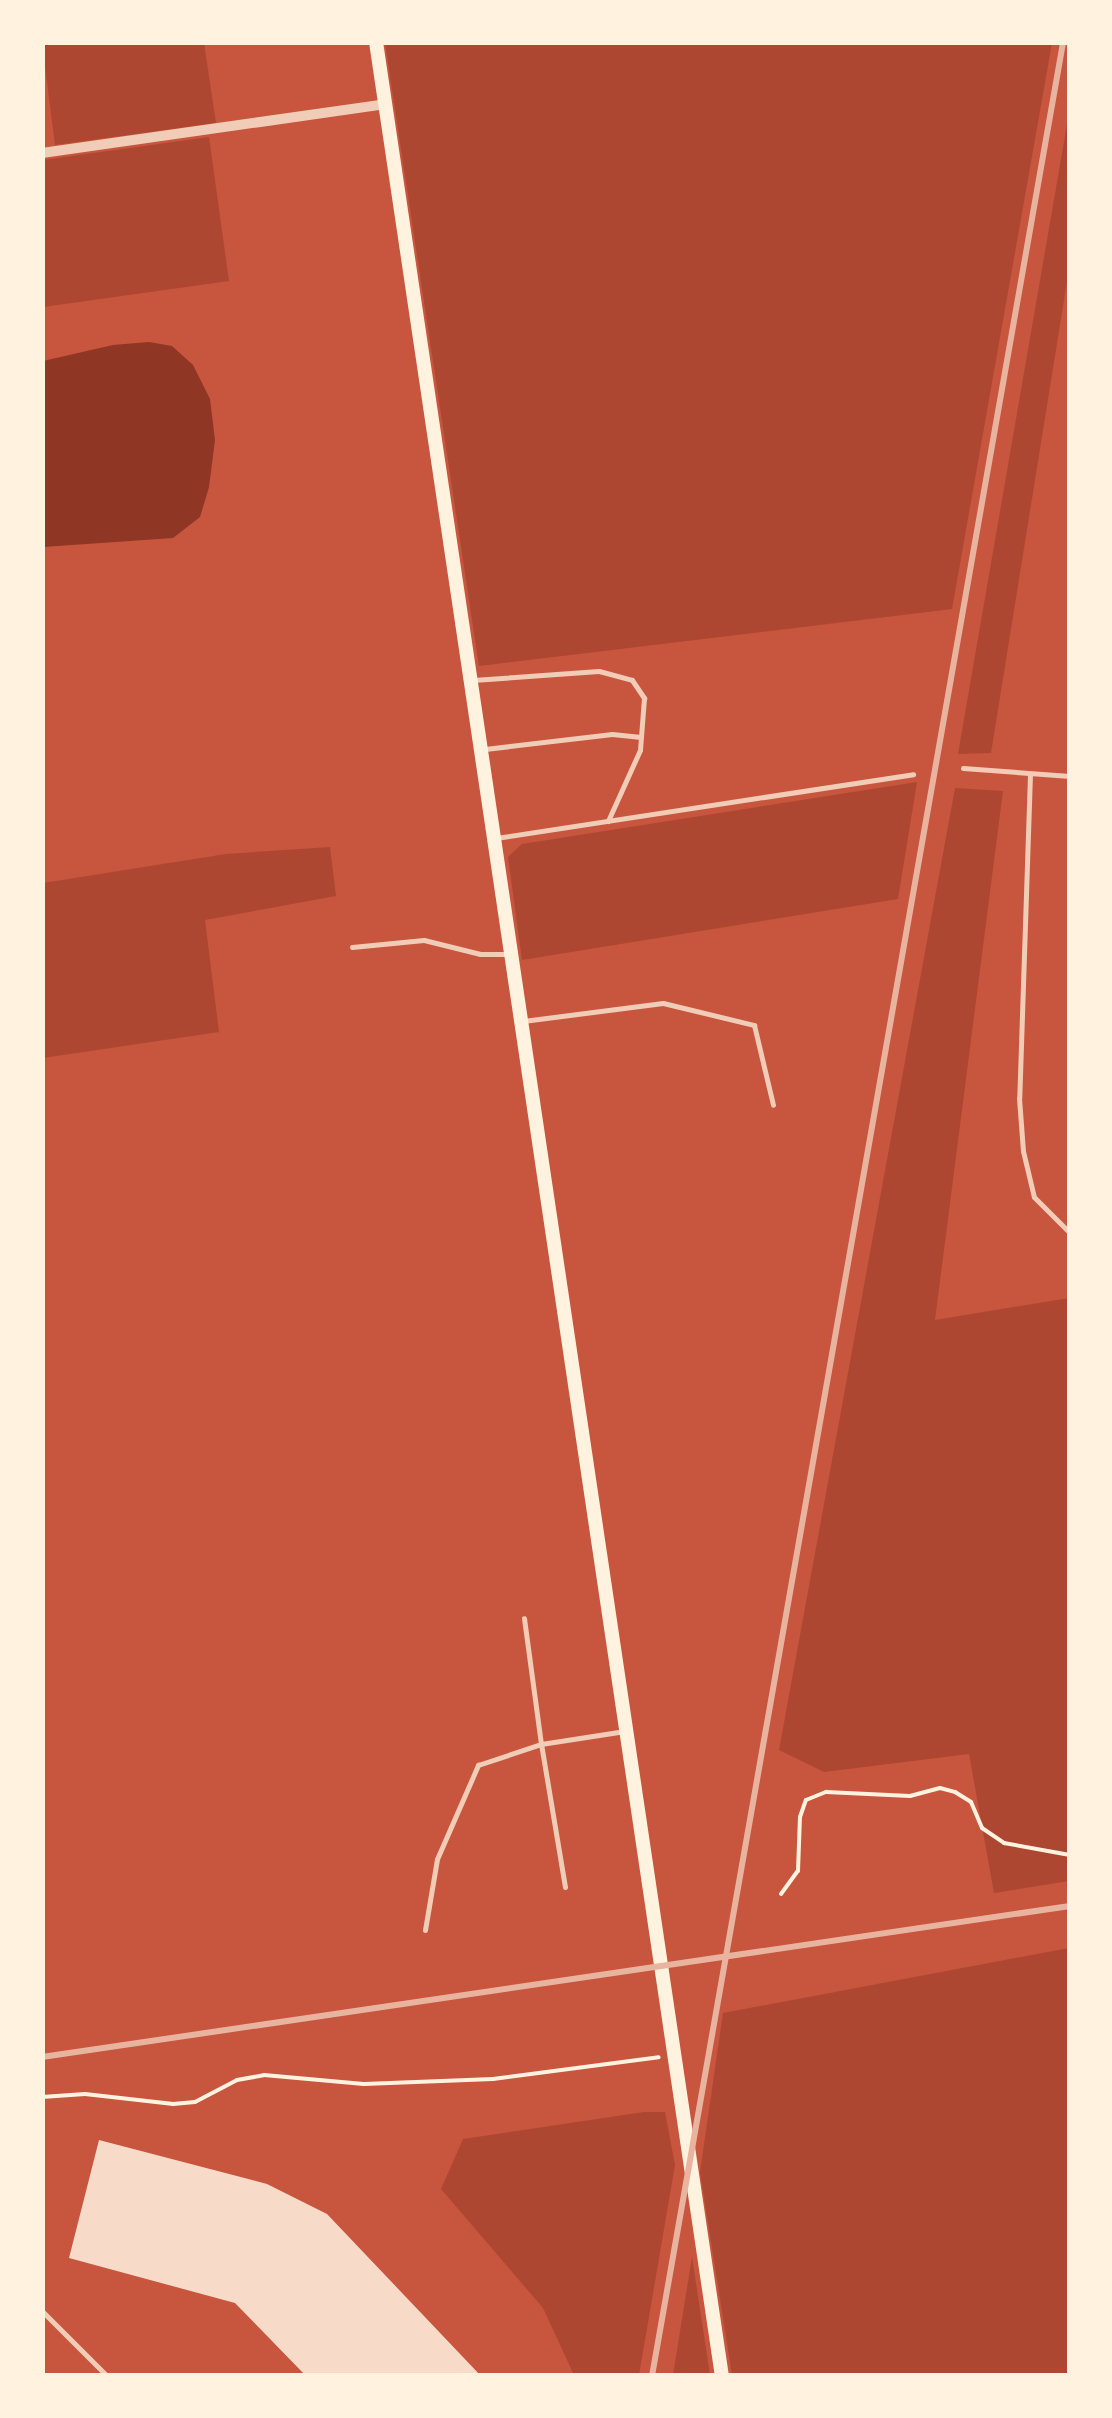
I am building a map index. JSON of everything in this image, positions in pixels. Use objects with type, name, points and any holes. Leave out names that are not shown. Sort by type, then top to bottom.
[{"type":"main road","points":[[376,42],[722,2376]]},
{"type":"street","points":[[42,153],[386,104]]},
{"type":"lane","points":[[470,680],[599,671],[632,680],[644,698],[640,750],[608,820]]},
{"type":"lane","points":[[480,750],[612,734],[641,737]]},
{"type":"lane","points":[[963,768],[1070,776]]},
{"type":"lane","points":[[493,838],[913,774]]},
{"type":"lane","points":[[1030,774],[1019,1098],[1023,1151],[1034,1197],[1070,1233]]},
{"type":"lane","points":[[352,947],[424,940],[480,954],[511,954]]},
{"type":"lane","points":[[522,1021],[663,1003],[754,1025],[773,1105]]},
{"type":"lane","points":[[524,1618],[565,1888]]},
{"type":"lane","points":[[425,1930],[437,1860],[478,1764],[541,1744],[624,1732]]},
{"type":"lane","points":[[42,2311],[107,2376]]},
{"type":"path","points":[[781,1894],[798,1871],[800,1817],[806,1800],[826,1792],[910,1796],[940,1788],[972,1802],[982,1828],[1004,1843],[1070,1855]]},
{"type":"path","points":[[42,2097],[85,2094],[173,2104],[195,2102],[237,2080],[264,2075],[364,2084],[494,2079],[672,2056]]},
{"type":"shaded area","points":[[42,43],[204,43],[216,123],[55,145]]},
{"type":"shaded area","points":[[385,43],[1052,43],[952,609],[479,666]]},
{"type":"shaded area","points":[[1069,113],[1069,269],[991,753],[958,754]]},
{"type":"shaded area","points":[[209,137],[229,281],[43,307],[43,160]]},
{"type":"shaded area","points":[[149,342],[172,346],[193,365],[210,399],[215,440],[209,487],[200,517],[173,538],[43,547],[43,361],[113,345]]},
{"type":"shaded area","points":[[917,782],[898,899],[522,960],[508,857],[522,844]]},
{"type":"shaded area","points":[[955,788],[1003,791],[935,1320],[1069,1298],[1069,1881],[994,1893],[969,1754],[824,1772],[779,1750]]},
{"type":"shaded area","points":[[330,847],[336,896],[205,920],[219,1032],[43,1058],[43,883],[226,854]]},
{"type":"shaded area","points":[[1069,1948],[1069,2375],[732,2375],[700,2172],[723,2013]]},
{"type":"shaded area","points":[[665,2112],[675,2165],[639,2375],[574,2375],[543,2308],[441,2189],[463,2139]]},
{"type":"shaded area","points":[[692,2257],[710,2375],[673,2375]]},
{"type":"building","points":[[99,2140],[267,2184],[327,2214],[481,2376],[306,2376],[235,2303],[69,2258]]},
{"type":"railway","points":[[652,2376],[1063,42]]},
{"type":"railway","points":[[42,2057],[1070,1906]]}]
